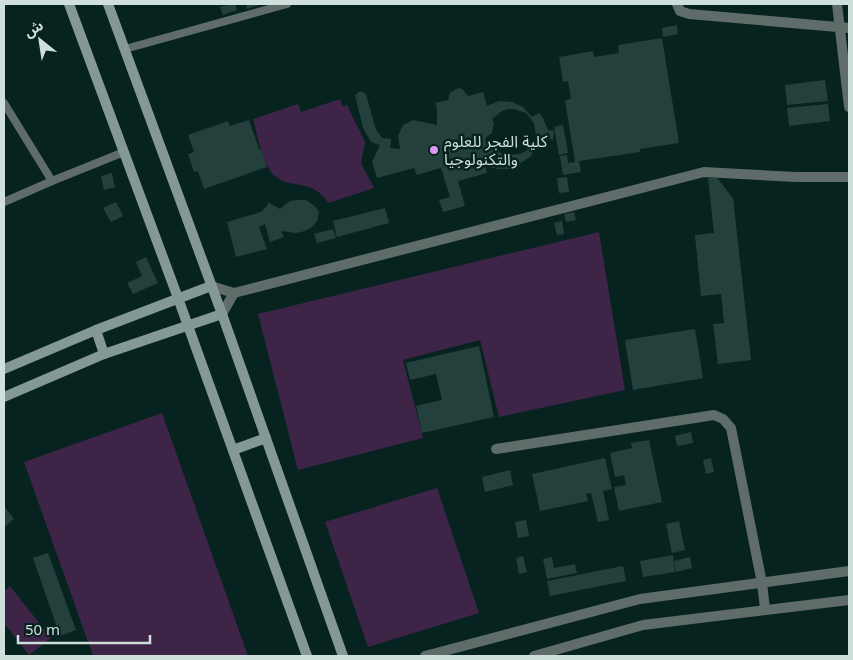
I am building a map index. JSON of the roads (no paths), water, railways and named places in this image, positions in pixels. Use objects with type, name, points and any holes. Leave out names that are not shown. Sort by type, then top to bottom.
[{"type":"street","points":[[69,4],[188,325],[306,656]]},
{"type":"street","points":[[108,4],[222,314],[344,656]]},
{"type":"street","points":[[677,4],[680,11],[689,14],[844,27]]},
{"type":"street","points":[[837,4],[844,27],[849,107]]},
{"type":"street","points":[[4,369],[96,330],[211,286],[234,293],[704,172],[796,178],[849,177]]},
{"type":"street","points":[[4,397],[104,354],[222,314],[234,293]]},
{"type":"street","points":[[96,330],[104,354]]},
{"type":"street","points":[[496,449],[714,415],[720,417],[731,428],[762,583],[765,609]]},
{"type":"street","points":[[233,450],[266,438]]},
{"type":"street","points":[[425,656],[640,598],[849,571]]},
{"type":"street","points":[[534,656],[643,624],[849,600]]},
{"type":"lane","points":[[125,49],[287,4]]},
{"type":"lane","points":[[4,103],[52,180]]},
{"type":"lane","points":[[4,202],[52,180],[124,152]]},
{"type":"place","name":"كلية الفجر للعلوم والتكنولوجيا","points":[[434,150]]}]
